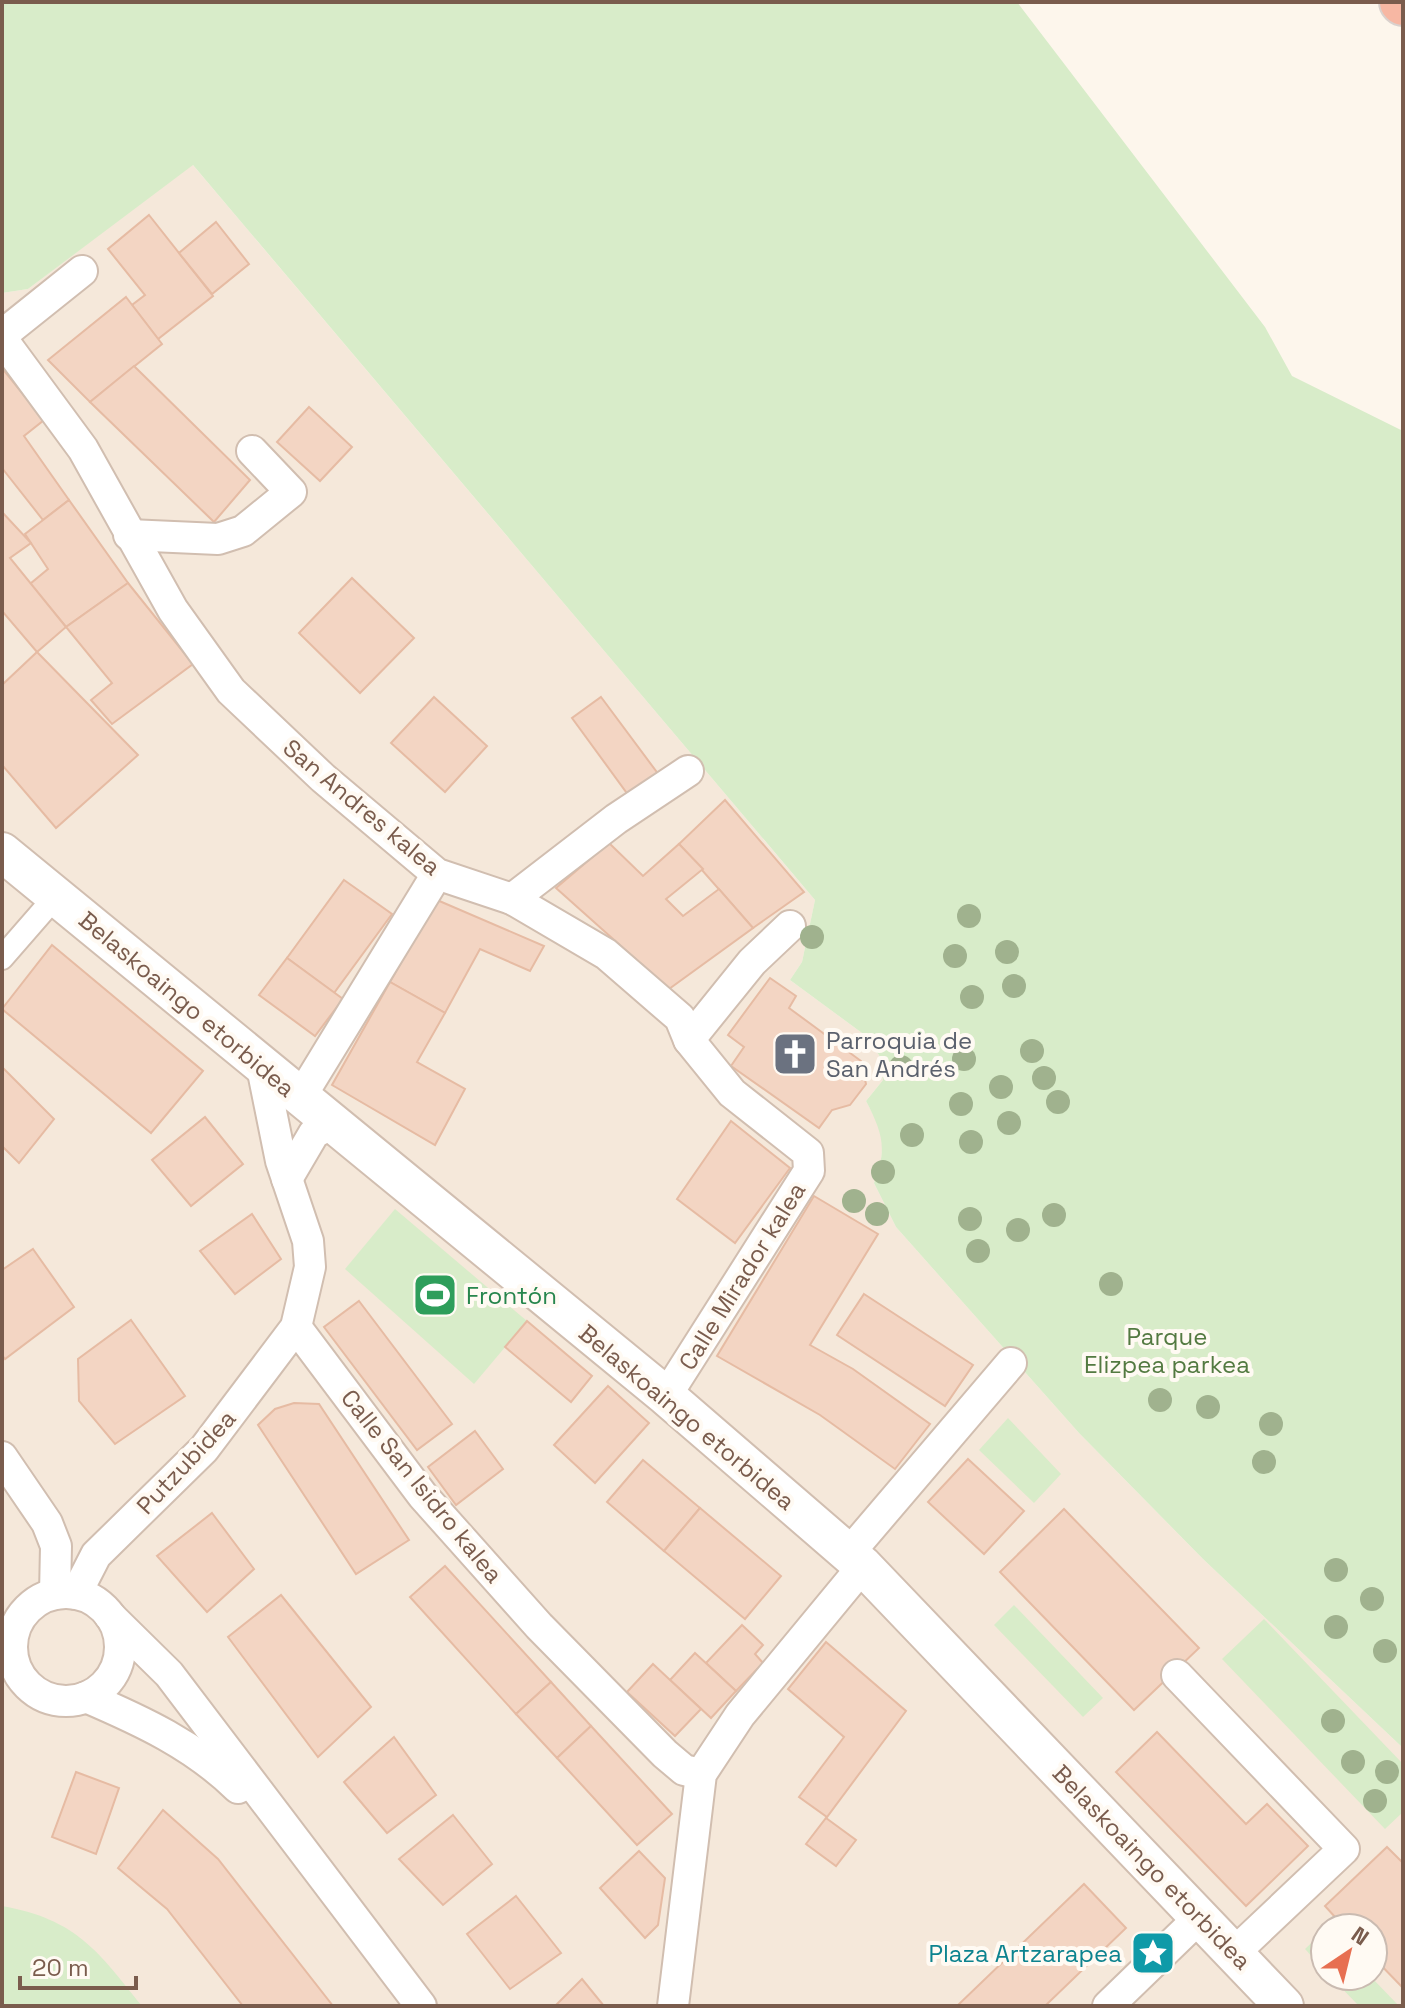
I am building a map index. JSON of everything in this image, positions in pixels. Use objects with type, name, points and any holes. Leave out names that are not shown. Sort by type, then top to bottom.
[{"type":"street","name":"San Andres kalea","points":[[82,271],[2,337],[83,449],[173,610],[231,691],[323,778],[437,874],[512,899],[606,954],[680,1018],[689,1040],[732,1093],[808,1153]]},
{"type":"street","points":[[129,535],[218,539],[243,531],[291,492],[252,451]]},
{"type":"street","points":[[512,899],[616,819],[688,771]]},
{"type":"street","name":"Belaskoaingo etorbidea","points":[[2,852],[666,1396],[856,1560],[1284,2006]]},
{"type":"street","points":[[300,1098],[437,874]]},
{"type":"street","points":[[2,958],[56,896]]},
{"type":"street","points":[[689,1040],[752,962],[790,926]]},
{"type":"street","points":[[261,1062],[268,1108],[308,1241],[310,1267],[296,1327]]},
{"type":"street","points":[[287,1179],[314,1133],[333,1123]]},
{"type":"street","name":"Calle Mirador kalea","points":[[666,1396],[809,1171],[808,1153]]},
{"type":"street","name":"Putzubidea","points":[[66,1594],[96,1555],[204,1449],[296,1327]]},
{"type":"street","name":"Calle San Isidro kalea","points":[[296,1327],[423,1496],[497,1580],[665,1754],[684,1770],[701,1774]]},
{"type":"street","points":[[673,2006],[701,1774],[740,1715],[856,1560],[1011,1363]]},
{"type":"street","points":[[2,1457],[47,1523],[56,1546],[66,1594]]},
{"type":"street","points":[[38,1693],[16,1668],[11,1623],[29,1608],[66,1594],[101,1606],[169,1674],[421,2006]]},
{"type":"street","points":[[2,1689],[71,1701],[101,1689],[118,1662],[118,1631],[110,1616]]},
{"type":"street","points":[[1177,1675],[1344,1849],[1234,1953]]},
{"type":"street","points":[[86,1697],[150,1725],[209,1760],[290,1834]]},
{"type":"street","points":[[1108,2006],[1200,1917]]},
{"type":"shaded area","points":[[192,164],[815,900],[802,962],[790,980],[862,1033],[879,1055],[883,1080],[866,1101],[883,1133],[881,1166],[874,1183],[896,1227],[1079,1433],[1203,1559],[1403,1748],[1403,2006],[2,2006],[2,293],[28,289]]},
{"type":"green space","name":"Parque Elizpea parkea","points":[[2,2],[1017,2],[1265,327],[1292,376],[1403,431],[1403,1748],[1203,1559],[1079,1433],[896,1227],[874,1183],[882,1150],[876,1122],[866,1101],[883,1080],[879,1055],[862,1033],[790,980],[802,962],[815,900],[193,165],[28,289],[2,293]]},
{"type":"green space","name":"Frontón","points":[[395,1209],[527,1321],[474,1384],[345,1269]]},
{"type":"green space","points":[[1008,1418],[1061,1474],[1034,1503],[979,1450]]},
{"type":"green space","points":[[1014,1605],[1103,1698],[1083,1717],[994,1625]]},
{"type":"green space","points":[[1264,1619],[1403,1764],[1403,1812],[1385,1829],[1222,1659]]},
{"type":"green space","points":[[2,1906],[49,1919],[83,1940],[142,2006],[2,2006]]},
{"type":"green space","points":[[1345,1992],[1385,1992],[1399,2006],[1359,2006]]},
{"type":"building","points":[[149,215],[213,296],[158,339],[132,305],[145,295],[108,249]]},
{"type":"building","points":[[216,222],[249,264],[212,294],[179,253]]},
{"type":"building","points":[[126,297],[162,344],[90,402],[48,360]]},
{"type":"building","points":[[134,366],[250,480],[214,522],[90,402]]},
{"type":"building","points":[[2,368],[44,420],[24,436],[69,500],[43,520],[2,468]]},
{"type":"building","points":[[309,407],[352,447],[320,481],[277,442]]},
{"type":"building","points":[[69,500],[128,583],[66,627],[30,584],[48,569],[25,534]]},
{"type":"building","points":[[2,512],[31,543],[10,558],[66,627],[37,652],[2,611]]},
{"type":"building","points":[[352,578],[414,638],[360,693],[299,633]]},
{"type":"building","points":[[128,583],[193,664],[112,724],[91,700],[112,683],[66,627]]},
{"type":"building","points":[[37,652],[138,755],[56,828],[2,765],[2,685]]},
{"type":"building","points":[[434,697],[487,746],[445,792],[391,743]]},
{"type":"building","points":[[601,697],[659,775],[629,796],[572,718]]},
{"type":"building","points":[[725,800],[804,892],[753,928],[679,844]]},
{"type":"building","points":[[609,843],[643,876],[679,844],[703,869],[666,899],[683,916],[719,889],[753,928],[669,989],[556,888]]},
{"type":"building","points":[[344,880],[392,914],[334,993],[287,958]]},
{"type":"building","points":[[437,900],[544,946],[530,971],[480,949],[445,1013],[390,982]]},
{"type":"building","points":[[52,945],[203,1071],[151,1133],[2,1009]]},
{"type":"building","points":[[287,958],[343,999],[315,1036],[259,995]]},
{"type":"building","name":"Parroquia de San Andrés","points":[[770,978],[796,996],[789,1008],[861,1061],[866,1084],[850,1105],[832,1110],[819,1128],[731,1066],[744,1047],[728,1035]]},
{"type":"building","points":[[390,982],[445,1013],[417,1062],[465,1089],[435,1145],[332,1085]]},
{"type":"building","points":[[2,1067],[54,1119],[19,1163],[2,1146]]},
{"type":"building","points":[[205,1117],[243,1164],[191,1206],[152,1160]]},
{"type":"building","points":[[731,1121],[790,1168],[735,1243],[677,1199]]},
{"type":"building","points":[[814,1196],[878,1234],[810,1345],[853,1369],[930,1424],[895,1469],[820,1415],[717,1356]]},
{"type":"building","points":[[252,1214],[281,1259],[235,1294],[200,1251]]},
{"type":"building","points":[[33,1249],[74,1307],[5,1359],[2,1355],[2,1270]]},
{"type":"building","points":[[864,1294],[973,1365],[945,1406],[837,1335]]},
{"type":"building","points":[[359,1301],[452,1424],[417,1450],[324,1327]]},
{"type":"building","points":[[131,1320],[185,1396],[115,1444],[79,1401],[78,1359]]},
{"type":"building","points":[[527,1321],[592,1376],[571,1402],[505,1347]]},
{"type":"building","points":[[608,1386],[649,1423],[595,1483],[554,1445]]},
{"type":"building","points":[[294,1403],[319,1404],[409,1540],[356,1574],[258,1425],[275,1409]]},
{"type":"building","points":[[475,1431],[503,1469],[456,1505],[428,1467]]},
{"type":"building","points":[[968,1459],[1024,1511],[984,1554],[928,1502]]},
{"type":"building","points":[[643,1460],[700,1508],[664,1551],[607,1502]]},
{"type":"building","points":[[700,1508],[781,1576],[745,1619],[664,1551]]},
{"type":"building","points":[[1064,1509],[1199,1648],[1134,1710],[1000,1572]]},
{"type":"building","points":[[212,1513],[254,1569],[207,1612],[157,1556]]},
{"type":"building","points":[[445,1566],[551,1682],[516,1714],[410,1597]]},
{"type":"building","points":[[281,1595],[371,1707],[318,1757],[228,1637]]},
{"type":"building","points":[[742,1625],[763,1645],[755,1654],[763,1663],[736,1691],[706,1663]]},
{"type":"building","points":[[826,1642],[906,1711],[827,1817],[799,1797],[844,1737],[788,1689]]},
{"type":"building","points":[[695,1653],[736,1691],[711,1718],[670,1680]]},
{"type":"building","points":[[653,1664],[701,1709],[675,1736],[627,1692]]},
{"type":"building","points":[[551,1682],[591,1726],[557,1758],[516,1714]]},
{"type":"building","points":[[591,1726],[672,1814],[637,1845],[557,1758]]},
{"type":"building","points":[[1157,1732],[1246,1824],[1267,1804],[1308,1846],[1246,1906],[1116,1772]]},
{"type":"building","points":[[394,1737],[436,1795],[387,1833],[344,1782]]},
{"type":"building","points":[[76,1772],[119,1788],[96,1854],[52,1837]]},
{"type":"building","points":[[163,1810],[218,1859],[333,2006],[243,2006],[167,1909],[118,1868]]},
{"type":"building","points":[[453,1815],[492,1864],[443,1905],[399,1859]]},
{"type":"building","points":[[826,1818],[856,1840],[836,1866],[806,1844]]},
{"type":"building","points":[[1387,1847],[1403,1863],[1403,1988],[1389,1974],[1389,1912],[1330,1912],[1325,1906]]},
{"type":"building","points":[[639,1851],[665,1878],[658,1925],[645,1938],[600,1888]]},
{"type":"building","points":[[1084,1884],[1126,1928],[1045,2006],[957,2006]]},
{"type":"building","points":[[516,1896],[561,1953],[510,1989],[467,1934]]},
{"type":"building","points":[[582,1979],[604,2006],[555,2006]]},
{"type":"place","name":"Parroquia de San Andrés","points":[[795,1054]]},
{"type":"place","name":"Frontón","points":[[435,1295]]},
{"type":"place","name":"Plaza Artzarapea","points":[[1153,1953]]}]
